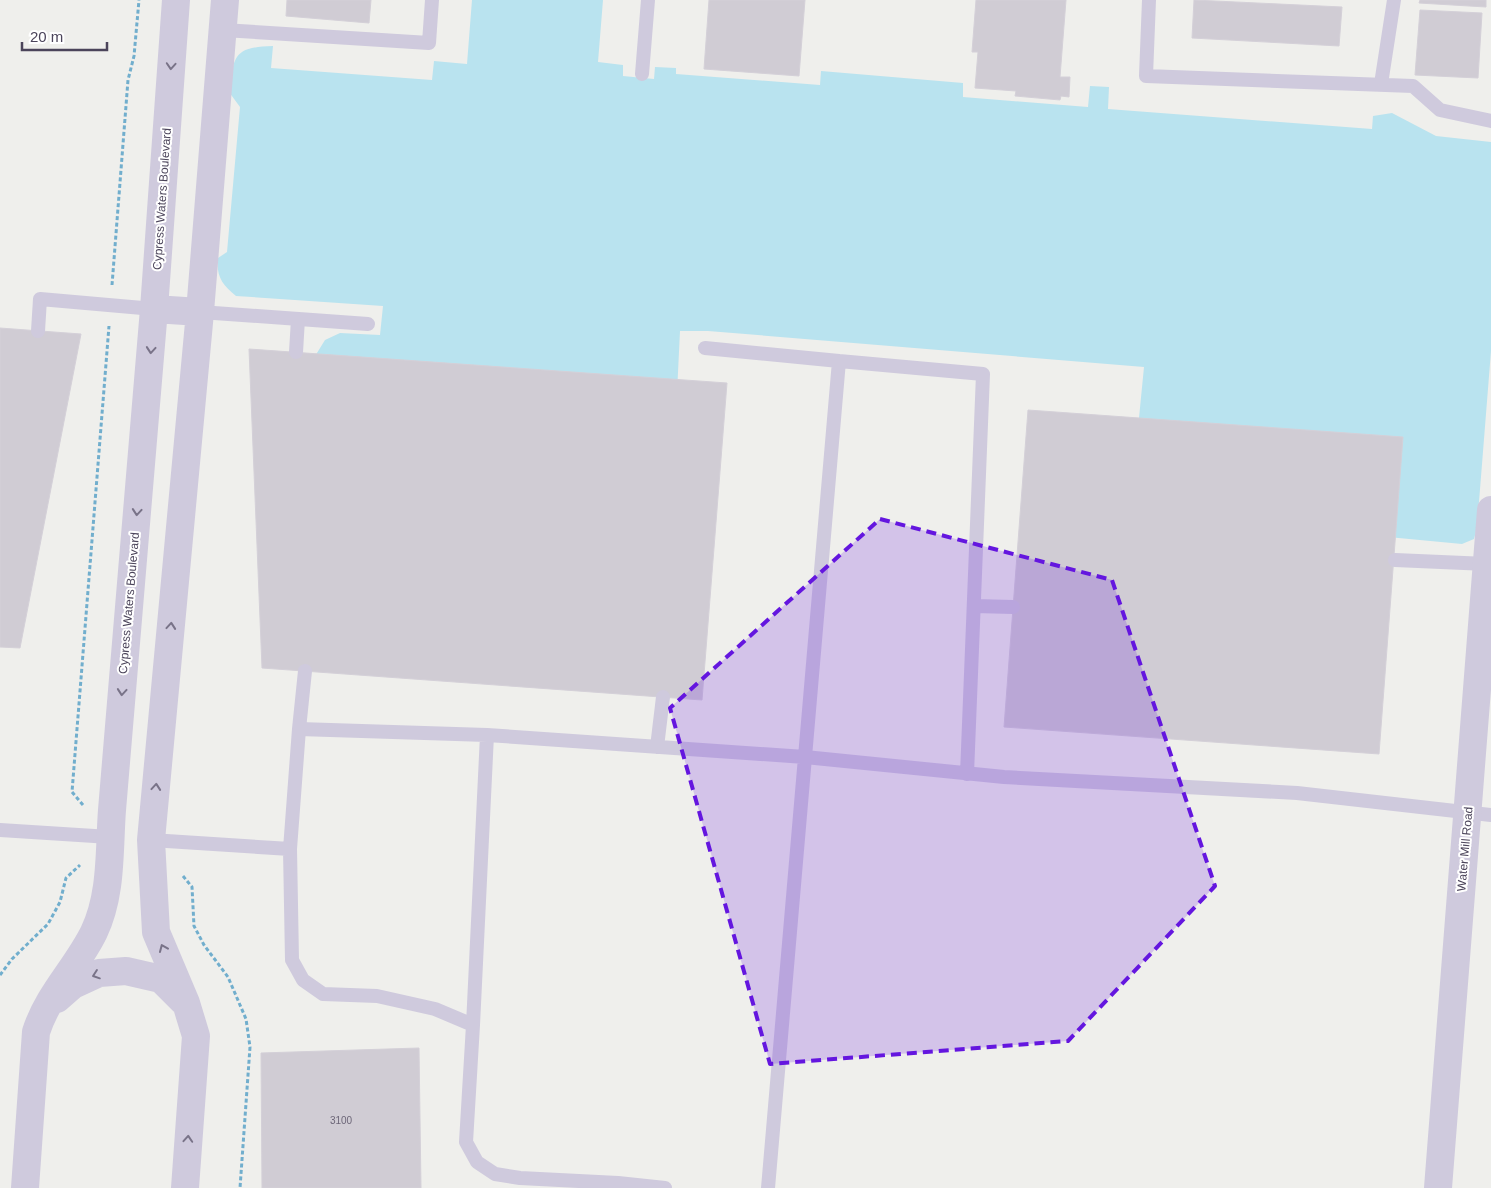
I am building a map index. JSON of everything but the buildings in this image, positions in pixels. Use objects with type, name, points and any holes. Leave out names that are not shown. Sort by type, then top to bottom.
[{"type":"street","name":"Cypress Waters Boulevard","points":[[25,1188],[36,1032],[43,1011],[94,932],[108,889],[110,837],[154,309],[176,0]]},
{"type":"street","points":[[185,1188],[196,1036],[186,1003],[156,932],[151,840],[200,312],[225,0]]},
{"type":"street","points":[[154,309],[200,312]]},
{"type":"street","name":"Water Mill Road","points":[[1438,1188],[1479,814],[1486,564],[1491,510]]},
{"type":"street","points":[[110,837],[151,840]]},
{"type":"street","points":[[43,1011],[72,986],[99,973],[126,971],[161,979],[186,1003]]},
{"type":"lane","points":[[223,30],[429,43],[432,0]]},
{"type":"lane","points":[[642,74],[648,0]]},
{"type":"lane","points":[[1149,0],[1146,76],[1413,86],[1440,110],[1491,121]]},
{"type":"lane","points":[[1381,84],[1394,0]]},
{"type":"lane","points":[[38,331],[40,299],[154,309]]},
{"type":"lane","points":[[200,312],[368,324]]},
{"type":"lane","points":[[296,352],[298,319]]},
{"type":"lane","points":[[705,348],[983,374],[967,774]]},
{"type":"lane","points":[[768,1188],[839,361]]},
{"type":"lane","points":[[1395,560],[1486,564]]},
{"type":"lane","points":[[974,606],[1013,607]]},
{"type":"lane","points":[[305,671],[290,849],[292,960],[303,980],[324,994],[377,996],[435,1009],[473,1025]]},
{"type":"lane","points":[[657,747],[663,697]]},
{"type":"lane","points":[[299,729],[487,735],[805,757],[967,774],[1304,793],[1479,814]]},
{"type":"lane","points":[[487,735],[466,1142],[477,1162],[495,1174],[520,1178],[618,1182],[665,1188]]},
{"type":"lane","points":[[0,830],[110,837]]},
{"type":"lane","points":[[151,840],[290,849]]},
{"type":"path","points":[[88,811],[72,792],[128,80],[134,56],[139,0]]},
{"type":"path","points":[[0,975],[12,959],[48,924],[60,902],[66,878],[84,861]]},
{"type":"path","points":[[177,870],[192,887],[194,926],[199,937],[214,960],[228,976],[246,1019],[250,1047],[240,1188]]},
{"type":"highlighted area","points":[[880,519],[1112,580],[1215,886],[1068,1041],[770,1064],[670,708]]},
{"type":"shaded area","points":[[472,0],[603,0],[598,62],[623,65],[623,76],[654,79],[655,67],[676,68],[676,74],[820,85],[821,71],[963,83],[963,97],[1088,107],[1090,86],[1109,87],[1108,109],[1372,129],[1373,116],[1392,113],[1436,136],[1491,142],[1491,351],[1477,527],[1474,539],[1462,544],[1388,537],[1138,428],[1144,367],[708,331],[680,331],[677,393],[312,361],[325,340],[340,333],[380,335],[383,306],[236,296],[221,280],[218,270],[218,258],[227,252],[240,107],[229,92],[235,62],[238,56],[250,49],[273,46],[271,68],[432,80],[434,61],[467,64]]}]
